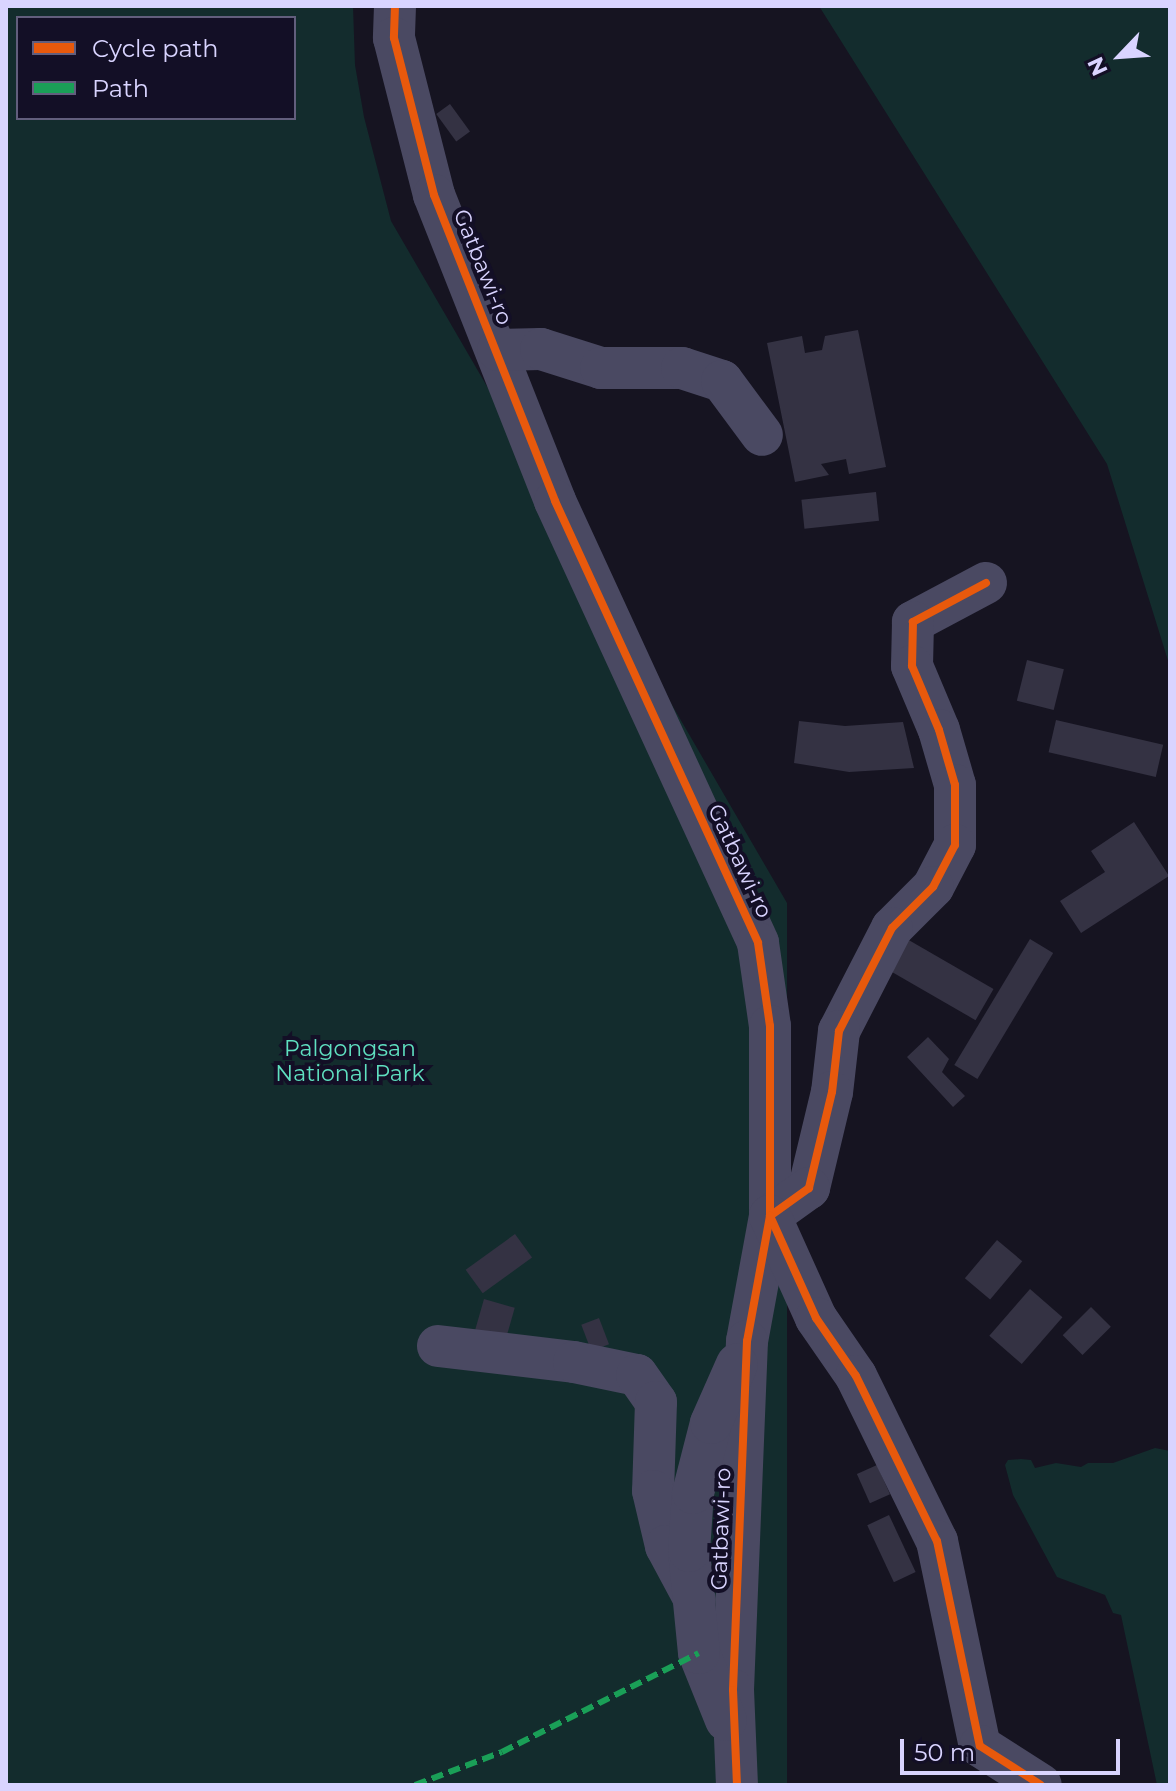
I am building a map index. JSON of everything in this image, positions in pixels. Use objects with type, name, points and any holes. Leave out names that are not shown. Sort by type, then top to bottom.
[{"type":"street","name":"Gatbawi-ro","points":[[395,6],[394,38],[434,195],[498,350],[555,501],[758,943],[770,1026],[770,1216],[747,1341],[733,1690],[737,1785]]},
{"type":"street","points":[[498,350],[541,349],[601,368],[682,368],[722,381],[762,435]]},
{"type":"street","points":[[986,583],[913,622],[912,666],[939,730],[955,785],[955,845],[933,887],[892,928],[839,1031],[832,1092],[809,1188],[770,1216],[816,1318],[856,1376],[937,1541],[980,1746],[1041,1785]]},
{"type":"street","points":[[735,1743],[699,1653],[689,1551],[693,1493],[711,1423],[747,1341]]},
{"type":"street","points":[[438,1346],[574,1362],[637,1375],[656,1402],[653,1491],[666,1546],[695,1600]]},
{"type":"green space","name":"Palgongsan National Park","points":[[6,6],[353,6],[355,65],[364,117],[391,221],[787,903],[787,1785],[6,1785]]},
{"type":"green space","points":[[819,6],[1170,6],[1170,667],[1107,464]]},
{"type":"green space","points":[[1155,1448],[1170,1451],[1170,1785],[1157,1785],[1121,1615],[1113,1613],[1105,1595],[1057,1577],[1013,1495],[1005,1465],[1008,1460],[1021,1459],[1031,1460],[1035,1468],[1056,1463],[1081,1467],[1088,1463],[1113,1463]]},
{"type":"building","points":[[450,104],[470,132],[456,141],[436,114]]},
{"type":"building","points":[[858,330],[886,467],[849,474],[846,459],[821,464],[829,475],[795,482],[767,343],[802,336],[805,353],[822,350],[825,336]]},
{"type":"building","points":[[876,492],[879,521],[804,529],[801,500]]},
{"type":"building","points":[[1027,660],[1064,669],[1054,710],[1017,701]]},
{"type":"building","points":[[1056,720],[1163,745],[1156,777],[1049,752]]},
{"type":"building","points":[[799,721],[845,726],[903,722],[914,768],[849,772],[794,763]]},
{"type":"building","points":[[1134,822],[1169,876],[1081,933],[1060,901],[1105,872],[1091,851]]},
{"type":"building","points":[[900,935],[994,989],[976,1020],[882,966]]},
{"type":"building","points":[[1030,939],[1053,953],[977,1079],[954,1065]]},
{"type":"building","points":[[928,1037],[949,1059],[942,1072],[965,1096],[953,1107],[907,1057]]},
{"type":"building","points":[[515,1234],[532,1257],[483,1293],[466,1270]]},
{"type":"building","points":[[997,1240],[1022,1261],[990,1300],[965,1278]]},
{"type":"building","points":[[1030,1289],[1062,1317],[1022,1364],[989,1336]]},
{"type":"building","points":[[484,1299],[515,1308],[505,1341],[474,1333]]},
{"type":"building","points":[[1091,1307],[1111,1327],[1083,1355],[1063,1335]]},
{"type":"building","points":[[599,1318],[609,1344],[591,1351],[581,1325]]},
{"type":"building","points":[[877,1465],[890,1494],[870,1503],[857,1474]]},
{"type":"building","points":[[889,1515],[916,1572],[894,1582],[867,1525]]},
{"type":"marked path","points":[[415,1785],[502,1752],[699,1653]]},
{"type":"cycle path","points":[[395,6],[394,38],[434,195],[555,501],[758,943],[770,1026],[770,1216],[747,1341],[733,1690],[737,1785]]},
{"type":"cycle path","points":[[986,583],[913,622],[912,666],[939,730],[955,785],[955,845],[933,887],[892,928],[839,1031],[832,1092],[809,1188],[770,1216],[816,1318],[856,1376],[937,1541],[980,1746],[1041,1785]]}]
